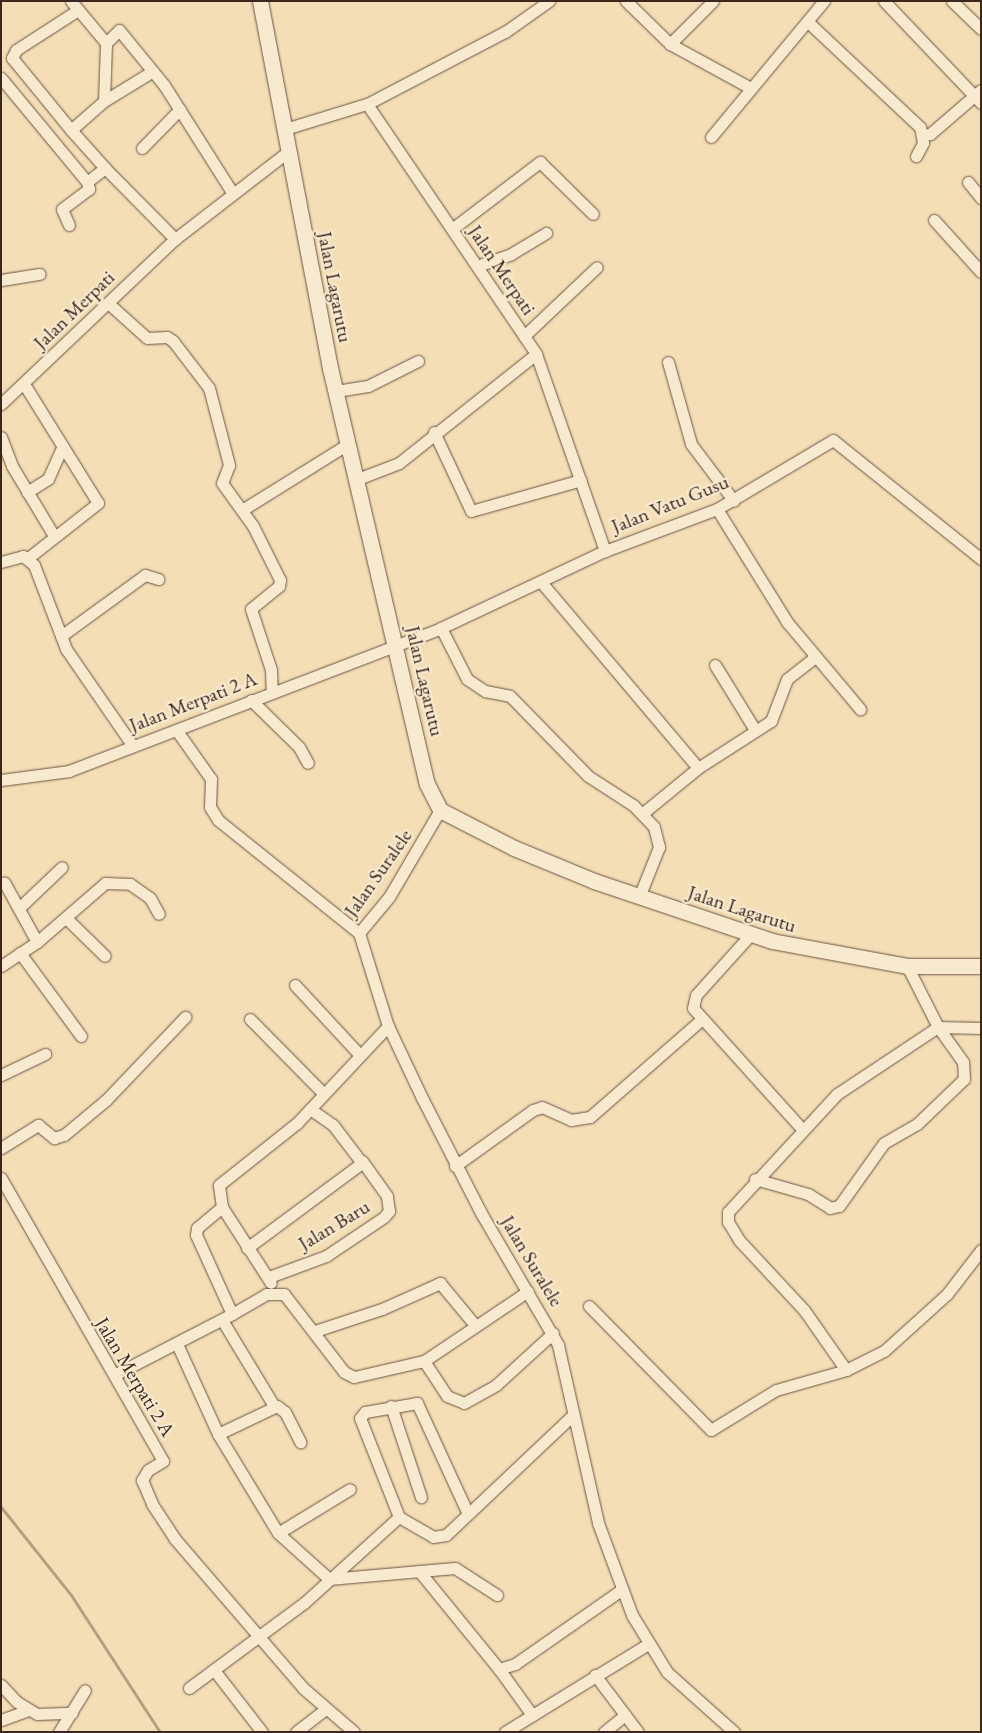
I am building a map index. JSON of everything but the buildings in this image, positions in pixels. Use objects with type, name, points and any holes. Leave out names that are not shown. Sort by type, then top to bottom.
[{"type":"street","name":"Jalan Lagarutu","points":[[260,1],[355,480],[396,645],[427,784],[440,810],[536,858],[639,897],[751,934],[805,949],[907,966],[980,964]]},
{"type":"street","points":[[285,129],[367,104],[504,32],[549,1]]},
{"type":"street","points":[[626,1],[670,44],[749,87]]},
{"type":"street","points":[[670,44],[713,1]]},
{"type":"street","points":[[711,137],[749,87],[808,22],[824,1]]},
{"type":"street","points":[[884,1],[979,97],[930,134],[922,135]]},
{"type":"street","points":[[952,1],[981,30]]},
{"type":"street","points":[[104,101],[106,43],[75,6],[16,50],[12,58],[71,130],[105,168],[175,239]]},
{"type":"street","points":[[808,22],[920,127],[922,135],[916,156]]},
{"type":"street","points":[[106,43],[121,32],[153,71],[180,109],[232,192]]},
{"type":"street","points":[[71,130],[104,101],[153,71]]},
{"type":"street","points":[[1,78],[87,182],[89,188],[62,210],[69,225]]},
{"type":"street","name":"Jalan Merpati","points":[[367,104],[536,354],[605,551]]},
{"type":"street","points":[[142,148],[180,109]]},
{"type":"street","name":"Jalan Merpati","points":[[5,401],[175,239],[232,192],[290,150]]},
{"type":"street","points":[[452,230],[540,162],[592,214]]},
{"type":"street","points":[[87,182],[105,168]]},
{"type":"street","points":[[968,182],[981,198]]},
{"type":"street","points":[[934,220],[981,272]]},
{"type":"street","points":[[477,266],[511,254],[546,233]]},
{"type":"street","points":[[524,336],[597,267]]},
{"type":"street","points":[[1,280],[40,274]]},
{"type":"street","points":[[108,303],[147,338],[167,336],[204,380],[228,461],[222,483],[242,510],[281,583],[251,609],[271,670],[272,692]]},
{"type":"street","points":[[355,480],[399,463],[434,432],[536,354]]},
{"type":"street","points":[[336,391],[368,386],[418,361]]},
{"type":"street","points":[[668,362],[691,444],[734,501]]},
{"type":"street","points":[[1,562],[28,558],[54,536],[98,504],[24,384]]},
{"type":"street","points":[[1,388],[5,401]]},
{"type":"street","points":[[434,432],[471,510],[581,480]]},
{"type":"street","points":[[1,437],[27,492],[54,536]]},
{"type":"street","name":"Jalan Vatu Gusu","points":[[396,645],[441,628],[605,551],[717,509],[734,501],[837,440],[981,559]]},
{"type":"street","points":[[242,510],[348,444]]},
{"type":"street","points":[[27,492],[48,478],[63,446]]},
{"type":"street","points":[[717,509],[745,560],[815,657],[860,709]]},
{"type":"street","points":[[28,558],[40,575],[61,636],[132,746]]},
{"type":"street","points":[[61,636],[145,575],[158,579]]},
{"type":"street","points":[[541,582],[698,768]]},
{"type":"street","points":[[441,628],[467,679],[485,691],[510,696],[588,776],[643,813],[660,840],[639,897]]},
{"type":"street","name":"Jalan Merpati 2 A","points":[[1,780],[47,777],[177,731],[272,692],[396,645]]},
{"type":"street","points":[[643,813],[698,768],[771,721],[787,679],[815,657]]},
{"type":"street","points":[[715,665],[755,730]]},
{"type":"street","points":[[252,700],[299,747],[308,763]]},
{"type":"street","points":[[177,731],[211,779],[210,807],[218,820],[359,933]]},
{"type":"street","name":"Jalan Suralele","points":[[440,810],[389,898],[359,933],[388,1026],[455,1166],[553,1333],[598,1523],[621,1590],[648,1644],[667,1672],[734,1732]]},
{"type":"street","points":[[19,908],[62,867]]},
{"type":"street","points":[[1,966],[37,942],[105,883],[114,881],[143,892],[159,914]]},
{"type":"street","points":[[4,882],[37,942]]},
{"type":"street","points":[[66,918],[104,956]]},
{"type":"street","points":[[751,934],[696,995],[694,1008],[802,1129]]},
{"type":"street","points":[[20,953],[81,1036]]},
{"type":"street","points":[[756,1179],[808,1194],[830,1208],[839,1206],[884,1142],[917,1124],[964,1079],[963,1062],[938,1027],[907,966]]},
{"type":"street","points":[[295,985],[358,1053]]},
{"type":"street","points":[[1,1148],[38,1124],[54,1138],[64,1135],[106,1100],[185,1017]]},
{"type":"street","points":[[250,1019],[322,1092]]},
{"type":"street","points":[[455,1166],[533,1110],[542,1107],[571,1120],[590,1117],[702,1019]]},
{"type":"street","points":[[388,1026],[358,1053],[322,1092],[310,1109],[224,1178],[218,1189],[222,1207],[247,1248],[269,1277],[274,1290],[288,1296],[349,1376],[424,1361],[474,1324],[528,1291]]},
{"type":"street","points":[[846,1370],[804,1310],[738,1240],[728,1222],[728,1212],[802,1129],[837,1094],[938,1027],[981,1028]]},
{"type":"street","points":[[1,1075],[45,1054]]},
{"type":"street","name":"Jalan Baru","points":[[269,1277],[326,1256],[384,1217],[389,1210],[387,1196],[362,1161],[333,1125],[310,1109]]},
{"type":"street","points":[[247,1248],[356,1171],[362,1161]]},
{"type":"street","name":"Jalan Merpati 2 A","points":[[1,1178],[163,1462],[148,1470],[142,1480],[152,1504],[175,1539],[259,1634],[326,1709],[354,1732]]},
{"type":"street","points":[[222,1207],[196,1233],[227,1317],[274,1406],[285,1412],[300,1442]]},
{"type":"street","points":[[589,1306],[711,1430],[776,1390],[846,1370],[884,1351],[947,1294],[981,1250]]},
{"type":"street","points":[[315,1331],[382,1309],[440,1283],[474,1324]]},
{"type":"street","points":[[114,1375],[177,1344],[274,1290]]},
{"type":"street","points":[[424,1361],[447,1396],[464,1403],[496,1385],[553,1333]]},
{"type":"street","points":[[177,1344],[218,1434],[278,1533],[329,1579],[461,1569],[497,1595]]},
{"type":"street","points":[[468,1514],[421,1405],[391,1406],[365,1412],[360,1418],[400,1517],[442,1537],[468,1514],[573,1415]]},
{"type":"street","points":[[218,1434],[274,1406]]},
{"type":"street","points":[[391,1406],[421,1497]]},
{"type":"street","points":[[278,1533],[350,1489]]},
{"type":"street","points":[[189,1688],[259,1634],[304,1603],[400,1517]]},
{"type":"street","points":[[419,1571],[499,1668],[532,1715]]},
{"type":"street","points":[[499,1668],[515,1664],[621,1590]]},
{"type":"street","points":[[508,1731],[595,1675],[648,1644]]},
{"type":"street","points":[[214,1670],[262,1732]]},
{"type":"street","points":[[595,1675],[638,1732]]},
{"type":"street","points":[[1,1685],[28,1710],[46,1717],[72,1713]]},
{"type":"street","points":[[58,1732],[72,1713],[85,1690]]},
{"type":"street","points":[[296,1732],[326,1709]]},
{"type":"street","points":[[1,1720],[12,1720],[28,1710]]},
{"type":"street","points":[[604,1732],[626,1715]]},
{"type":"waterway","points":[[1,1507],[71,1595],[160,1732]]}]
